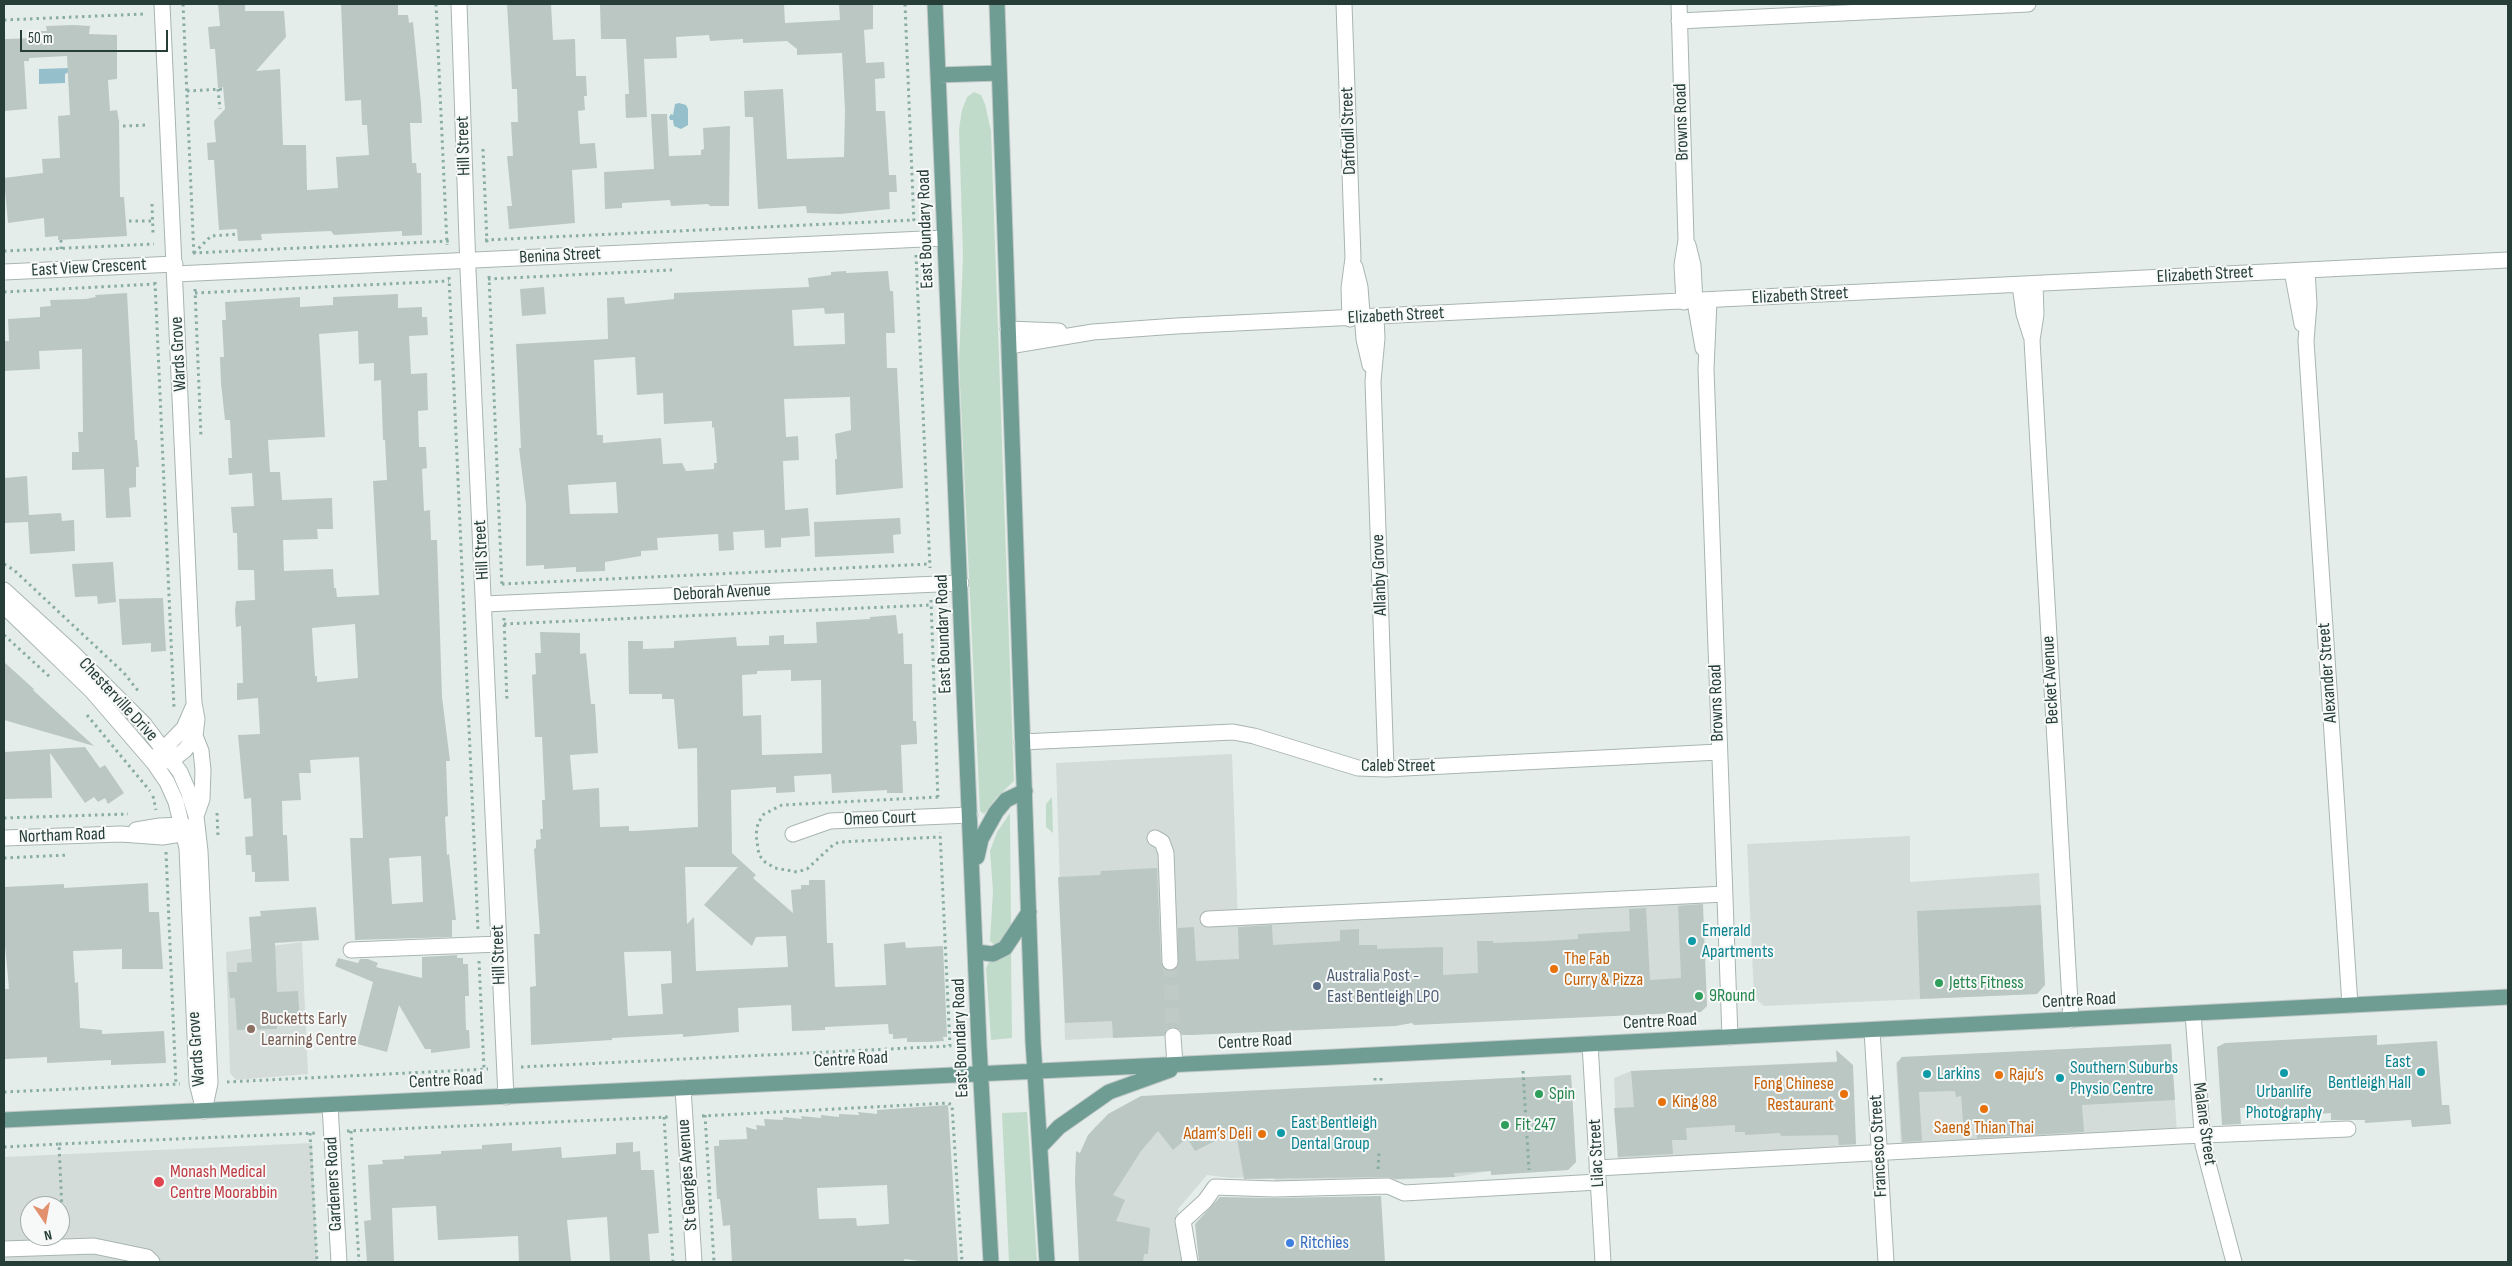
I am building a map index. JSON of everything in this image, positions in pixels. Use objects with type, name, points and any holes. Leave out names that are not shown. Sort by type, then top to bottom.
[{"type":"main road","name":"East Boundary Road","points":[[935,4],[974,891],[980,1073],[991,1262]]},
{"type":"main road","points":[[997,4],[1022,742],[1036,1070],[1047,1262]]},
{"type":"main road","points":[[938,75],[999,72]]},
{"type":"main road","points":[[974,891],[980,847],[988,825],[1006,800],[1025,791]]},
{"type":"main road","points":[[976,952],[993,954],[1005,948],[1029,912]]},
{"type":"main road","name":"Centre Road","points":[[4,1120],[1590,1044],[2508,997]]},
{"type":"main road","points":[[1040,1147],[1059,1126],[1108,1092],[1180,1064]]},
{"type":"street","name":"Wards Grove","points":[[154,763],[168,754],[185,750],[195,736],[197,719],[194,703],[162,4]]},
{"type":"street","name":"Hill Street","points":[[459,4],[467,241],[506,1096]]},
{"type":"street","name":"Daffodil Street","points":[[1344,4],[1353,258],[1349,288],[1363,318]]},
{"type":"street","name":"Browns Road","points":[[1679,4],[1686,240],[1682,265],[1696,301],[1706,369],[1730,1037]]},
{"type":"street","points":[[1679,21],[2028,4]]},
{"type":"street","name":"Benina Street","points":[[175,269],[448,262],[945,238]]},
{"type":"street","name":"Elizabeth Street","points":[[1008,329],[1092,332],[2508,260]]},
{"type":"street","name":"East View Crescent","points":[[4,272],[154,265],[175,269]]},
{"type":"street","name":"Alexander Street","points":[[2300,270],[2350,1005]]},
{"type":"street","name":"Becket Avenue","points":[[2027,284],[2024,314],[2032,340],[2071,1020]]},
{"type":"street","name":"Allanby Grove","points":[[1363,318],[1373,381],[1386,769]]},
{"type":"street","name":"Elizabeth Street","points":[[1009,346],[1092,332]]},
{"type":"street","name":"Deborah Avenue","points":[[484,604],[960,583]]},
{"type":"street","name":"Chesterville Drive","points":[[4,590],[116,694],[168,754],[190,793],[196,816],[189,830]]},
{"type":"street","name":"Chesterville Drive","points":[[4,606],[86,684],[154,763],[167,782],[189,830]]},
{"type":"street","name":"Wards Grove","points":[[168,754],[184,728],[194,703]]},
{"type":"street","name":"Caleb Street","points":[[1022,742],[1233,732],[1254,736],[1358,768],[1386,769],[1719,752]]},
{"type":"street","points":[[195,736],[201,751],[203,778],[202,799],[196,816]]},
{"type":"street","name":"Omeo Court","points":[[793,834],[830,821],[970,816]]},
{"type":"street","name":"Northam Road","points":[[4,838],[121,834],[160,826],[189,830]]},
{"type":"street","name":"Wards Grove","points":[[189,830],[204,1111]]},
{"type":"street","points":[[1155,838],[1162,842],[1166,854],[1170,962]]},
{"type":"street","points":[[1208,920],[1725,894]]},
{"type":"street","points":[[351,950],[499,944]]},
{"type":"street","name":"Malane Street","points":[[2193,1014],[2202,1136],[2234,1262]]},
{"type":"street","name":"Francesco Street","points":[[1872,1030],[1886,1262]]},
{"type":"street","points":[[1173,1036],[1180,1064]]},
{"type":"street","name":"Lilac Street","points":[[1590,1044],[1603,1262]]},
{"type":"street","name":"St Georges Avenue","points":[[683,1088],[694,1262]]},
{"type":"street","name":"Gardeners Road","points":[[330,1105],[339,1262]]},
{"type":"street","points":[[1190,1262],[1184,1221],[1205,1202],[1215,1187],[1274,1189],[1388,1186],[1404,1193],[1530,1186],[1598,1175],[1880,1154],[2348,1129]]},
{"type":"street","points":[[4,1249],[94,1246],[147,1256],[152,1262]]},
{"type":"path","points":[[436,4],[484,1069]]},
{"type":"path","points":[[4,1092],[950,1046],[905,4]]},
{"type":"path","points":[[143,9],[144,23]]},
{"type":"path","points":[[4,20],[144,14]]},
{"type":"path","points":[[218,89],[220,109]]},
{"type":"path","points":[[187,90],[224,89]]},
{"type":"path","points":[[148,116],[149,134]]},
{"type":"path","points":[[123,126],[148,125]]},
{"type":"path","points":[[483,141],[507,703]]},
{"type":"path","points":[[152,197],[174,713]]},
{"type":"path","points":[[238,234],[211,236],[194,254],[914,220]]},
{"type":"path","points":[[129,222],[152,221]]},
{"type":"path","points":[[61,240],[62,249]]},
{"type":"path","points":[[4,252],[154,244]]},
{"type":"path","points":[[906,259],[916,258]]},
{"type":"path","points":[[195,293],[678,270]]},
{"type":"path","points":[[4,292],[155,284]]},
{"type":"path","points":[[502,584],[929,564]]},
{"type":"path","points":[[504,624],[931,604]]},
{"type":"path","points":[[147,813],[157,812]]},
{"type":"path","points":[[4,818],[138,813]]},
{"type":"path","points":[[523,1058],[523,1067]]},
{"type":"path","points":[[1523,1071],[1530,1186]]},
{"type":"path","points":[[1375,1078],[1375,1084]]},
{"type":"path","points":[[1381,1078],[1381,1084]]},
{"type":"path","points":[[4,1147],[948,1103],[952,1105],[962,1262]]},
{"type":"path","points":[[705,1115],[714,1262]]},
{"type":"path","points":[[664,1117],[673,1262]]},
{"type":"path","points":[[351,1131],[359,1262]]},
{"type":"path","points":[[310,1133],[318,1262]]},
{"type":"path","points":[[59,1144],[63,1247]]},
{"type":"shaded area","points":[[1232,754],[1238,923],[1701,901],[1705,1003],[1699,1009],[1065,1040],[1056,763]]},
{"type":"shaded area","points":[[1910,836],[1910,882],[2039,873],[2045,985],[2037,994],[1764,1006],[1754,997],[1747,844]]},
{"type":"shaded area","points":[[302,942],[308,1074],[236,1080],[230,1073],[226,952]]},
{"type":"shaded area","points":[[2171,1044],[2177,1133],[1901,1148],[1896,1063],[1902,1057]]},
{"type":"shaded area","points":[[1845,1061],[1851,1066],[1856,1150],[1618,1163],[1614,1078],[1631,1071]]},
{"type":"shaded area","points":[[1571,1075],[1576,1162],[1568,1170],[1491,1175],[1490,1171],[1455,1177],[1275,1185],[1274,1177],[1231,1178],[1207,1175],[1178,1209],[1186,1262],[1079,1262],[1075,1165],[1085,1142],[1095,1127],[1105,1118],[1132,1101],[1159,1095]]},
{"type":"shaded area","name":"Monash Medical Centre Moorabbin","points":[[312,1143],[317,1262],[4,1262],[4,1157]]},
{"type":"green space","points":[[974,92],[981,95],[985,104],[991,131],[1014,781],[996,798],[984,814],[980,811],[959,363],[963,255],[959,129],[962,110],[967,97]]},
{"type":"green space","points":[[1052,797],[1053,833],[1046,827],[1046,804]]},
{"type":"green space","points":[[1010,813],[1010,937],[995,945],[990,941],[993,891],[990,851],[997,832]]},
{"type":"green space","points":[[1011,953],[1012,1038],[991,1040],[986,968],[989,962]]},
{"type":"green space","points":[[1027,1112],[1037,1262],[1009,1262],[1002,1113]]},
{"type":"water","points":[[69,68],[69,72],[65,74],[65,83],[39,84],[39,69]]},
{"type":"water","points":[[675,104],[686,105],[688,109],[688,125],[681,129],[674,126],[673,120],[670,120],[669,117],[671,114],[673,115]]},
{"type":"building","points":[[218,4],[245,4],[245,11],[284,11],[286,37],[256,71],[280,69],[283,145],[306,145],[307,190],[338,188],[336,157],[369,155],[367,125],[362,125],[361,100],[345,101],[341,4],[398,4],[398,15],[408,15],[409,23],[413,22],[421,104],[422,123],[410,123],[412,163],[416,163],[417,173],[421,173],[422,235],[402,236],[402,231],[334,235],[331,231],[261,234],[262,240],[238,241],[237,229],[219,230],[214,160],[208,160],[207,143],[216,142],[214,121],[225,109],[223,87],[218,88],[215,49],[210,49],[208,27],[220,26]]},
{"type":"building","points":[[507,4],[551,4],[553,40],[575,39],[576,76],[586,76],[587,96],[584,96],[585,110],[578,111],[580,144],[595,143],[597,168],[572,170],[575,223],[509,229],[507,206],[512,206],[507,156],[513,156],[511,122],[518,122],[517,89],[512,89]]},
{"type":"building","points":[[600,4],[784,4],[785,23],[840,20],[839,4],[873,4],[873,29],[864,30],[866,63],[884,62],[885,78],[875,79],[876,111],[885,111],[889,175],[896,175],[897,192],[889,192],[890,209],[840,214],[807,213],[806,206],[758,209],[753,117],[745,117],[744,91],[783,89],[787,159],[844,157],[845,110],[842,53],[797,55],[797,49],[787,41],[743,43],[743,39],[710,41],[709,35],[676,37],[677,58],[644,59],[647,117],[626,118],[625,94],[629,94],[626,39],[601,39]]},
{"type":"building","points":[[46,26],[90,26],[89,34],[117,35],[117,79],[108,80],[110,111],[117,110],[119,121],[120,197],[124,197],[127,236],[58,240],[58,236],[45,237],[44,218],[8,223],[4,178],[43,173],[42,159],[60,158],[58,116],[70,115],[67,56],[29,58],[29,61],[24,61],[27,109],[4,111],[4,39],[38,38],[38,31],[47,31]]},
{"type":"building","points":[[651,114],[667,114],[669,156],[701,155],[701,150],[704,149],[703,128],[730,126],[729,206],[710,206],[708,204],[671,206],[670,200],[622,203],[622,208],[605,209],[604,172],[654,169]]},
{"type":"building","points":[[888,271],[890,291],[893,291],[895,333],[886,333],[887,368],[897,368],[903,488],[836,495],[835,459],[837,459],[835,434],[851,430],[850,397],[784,399],[786,437],[798,436],[799,460],[783,461],[785,510],[808,508],[810,536],[781,538],[781,547],[765,548],[764,530],[733,532],[734,550],[719,551],[718,534],[657,538],[658,550],[641,551],[641,556],[605,562],[605,571],[576,572],[576,567],[544,569],[544,565],[526,566],[526,505],[519,448],[521,448],[516,344],[608,339],[607,298],[624,297],[625,304],[674,299],[674,293],[809,287],[808,278],[831,275],[831,272]],"holes":[[[824,308],[825,314],[844,313],[845,344],[794,346],[792,310]],[[635,357],[637,395],[663,393],[664,424],[712,421],[717,463],[714,463],[714,469],[686,471],[682,463],[663,464],[661,438],[603,443],[603,435],[597,435],[594,360]],[[616,482],[618,513],[570,514],[568,485]]]},
{"type":"building","points":[[544,287],[546,314],[522,316],[520,289]]},
{"type":"building","points":[[127,293],[135,440],[137,440],[139,467],[136,467],[136,487],[129,488],[131,517],[106,518],[104,469],[72,470],[72,452],[79,452],[78,432],[83,432],[82,349],[39,351],[40,369],[4,371],[4,341],[9,341],[8,319],[40,317],[40,307],[51,306],[50,300],[86,299],[96,297],[95,295]]},
{"type":"building","points":[[398,294],[398,308],[422,307],[422,317],[427,317],[428,335],[409,336],[411,374],[427,373],[428,410],[418,411],[419,447],[426,447],[427,468],[422,469],[424,511],[430,510],[431,540],[437,540],[442,697],[450,761],[446,761],[448,816],[445,817],[447,855],[449,854],[456,920],[452,920],[452,937],[355,940],[350,838],[363,838],[359,757],[310,760],[311,773],[299,773],[301,800],[282,801],[283,835],[287,835],[289,881],[255,882],[255,872],[252,872],[251,855],[246,855],[245,837],[253,836],[251,798],[244,799],[238,735],[260,734],[258,698],[237,700],[237,683],[243,683],[241,626],[236,627],[235,610],[236,601],[255,600],[254,570],[238,570],[237,533],[233,533],[231,507],[254,506],[252,473],[229,475],[228,458],[232,458],[230,420],[225,420],[221,383],[220,357],[224,357],[222,320],[226,320],[225,302],[300,297],[300,307],[333,305],[333,297]],"holes":[[[358,331],[359,364],[374,363],[374,381],[381,380],[383,440],[385,440],[387,480],[373,481],[379,595],[337,597],[336,588],[334,588],[333,569],[284,571],[283,540],[318,539],[317,529],[333,529],[332,498],[282,500],[280,472],[270,472],[268,440],[325,437],[319,334]],[[355,624],[358,678],[317,682],[312,628]],[[421,856],[423,902],[392,904],[389,858]]]},
{"type":"building","points":[[27,476],[29,515],[61,513],[62,521],[74,520],[75,551],[30,554],[28,522],[4,523],[4,478]]},
{"type":"building","points":[[900,518],[901,534],[893,535],[894,553],[815,557],[814,522]]},
{"type":"building","points":[[113,562],[116,602],[98,604],[97,596],[75,597],[72,564]]},
{"type":"building","points":[[163,598],[166,651],[151,652],[151,643],[122,645],[119,599]]},
{"type":"building","points":[[896,615],[898,634],[903,633],[904,664],[912,664],[913,721],[916,721],[917,744],[901,745],[903,793],[887,793],[887,790],[832,793],[831,774],[794,776],[795,792],[776,793],[776,787],[731,790],[732,853],[756,875],[753,878],[793,913],[791,890],[801,889],[801,885],[809,885],[809,880],[825,880],[827,943],[833,943],[835,987],[886,985],[884,944],[905,942],[906,948],[943,946],[947,1037],[943,1037],[944,1041],[907,1042],[907,1038],[893,1039],[893,1034],[889,1034],[888,1024],[825,1027],[825,1030],[792,1031],[791,1005],[738,1008],[739,1032],[683,1037],[683,1034],[612,1038],[612,1040],[531,1045],[530,987],[536,986],[534,934],[540,934],[534,849],[536,848],[536,840],[541,839],[540,829],[543,829],[542,800],[545,800],[542,737],[535,737],[532,675],[536,674],[535,653],[541,653],[540,632],[580,633],[580,654],[586,653],[591,704],[595,704],[598,753],[570,755],[573,790],[599,788],[600,827],[629,826],[629,831],[635,831],[698,827],[697,748],[678,749],[674,699],[662,699],[662,694],[629,694],[628,641],[643,641],[643,649],[674,648],[674,641],[736,637],[737,646],[769,645],[769,636],[784,635],[784,644],[817,643],[816,622],[870,619],[870,617]],"holes":[[[791,670],[791,681],[821,680],[822,753],[762,755],[761,715],[743,716],[742,675],[757,674],[757,671]],[[685,867],[738,867],[704,905],[752,946],[756,937],[786,936],[788,967],[696,971],[694,917],[687,924]],[[671,951],[672,983],[661,984],[663,1014],[628,1016],[624,952]]]},
{"type":"building","points":[[4,662],[34,689],[94,746],[4,720]]},
{"type":"building","points":[[85,747],[100,768],[105,765],[124,793],[108,804],[105,798],[98,802],[94,797],[85,803],[50,753],[52,798],[4,799],[4,752]]},
{"type":"building","points":[[1157,868],[1161,962],[1166,970],[1175,970],[1178,966],[1178,928],[1194,927],[1196,961],[1239,959],[1238,927],[1272,925],[1273,945],[1340,941],[1340,930],[1359,929],[1359,945],[1377,945],[1377,949],[1443,947],[1443,975],[1478,973],[1477,941],[1493,941],[1493,943],[1578,939],[1578,934],[1630,931],[1629,909],[1646,908],[1650,980],[1681,978],[1678,906],[1703,904],[1707,1006],[1701,1012],[1414,1025],[1412,1023],[1395,1026],[1192,1035],[1182,1035],[1180,1030],[1173,1027],[1167,1029],[1164,1036],[1113,1038],[1112,1021],[1065,1023],[1058,877],[1100,875],[1101,871]]},
{"type":"building","points":[[148,883],[149,912],[159,912],[163,969],[122,969],[122,949],[73,951],[75,983],[78,982],[80,1028],[102,1030],[102,1034],[164,1031],[166,1063],[111,1065],[111,1060],[47,1063],[47,1057],[4,1059],[4,989],[9,989],[4,934],[4,887],[64,884],[64,888]]},
{"type":"building","points":[[2041,905],[2045,985],[2037,994],[1920,999],[1917,911]]},
{"type":"building","points":[[316,907],[319,940],[275,943],[277,992],[298,991],[300,1024],[277,1025],[277,1029],[237,1030],[235,998],[230,998],[228,972],[237,972],[237,963],[252,962],[249,917],[261,916],[260,911]]},
{"type":"building","points":[[457,955],[457,958],[463,958],[463,964],[468,964],[469,996],[465,996],[466,1030],[469,1030],[470,1048],[431,1053],[431,1049],[425,1049],[399,1005],[387,1052],[357,1044],[373,982],[335,966],[338,958],[358,963],[360,959],[368,959],[378,963],[376,967],[422,978],[422,957]]},
{"type":"building","points":[[2377,1035],[2377,1045],[2437,1041],[2442,1105],[2449,1105],[2451,1124],[2412,1127],[2411,1120],[2365,1123],[2365,1120],[2331,1120],[2331,1113],[2294,1116],[2294,1109],[2277,1110],[2277,1106],[2240,1108],[2241,1124],[2222,1125],[2217,1047],[2225,1043]]},
{"type":"building","points":[[2171,1044],[2175,1100],[2082,1105],[2084,1132],[1977,1138],[1975,1121],[1963,1122],[1961,1096],[1956,1097],[1955,1091],[1919,1092],[1922,1141],[1902,1142],[1897,1063],[1902,1057]]},
{"type":"building","points":[[1836,1050],[1853,1065],[1856,1144],[1839,1145],[1838,1135],[1781,1136],[1780,1133],[1745,1135],[1745,1132],[1735,1132],[1735,1125],[1686,1128],[1687,1140],[1672,1140],[1673,1154],[1618,1157],[1614,1108],[1634,1107],[1631,1071],[1837,1062]]},
{"type":"building","points":[[1571,1075],[1576,1162],[1568,1170],[1491,1175],[1491,1171],[1454,1173],[1455,1177],[1396,1179],[1388,1177],[1244,1179],[1237,1138],[1219,1139],[1195,1151],[1187,1138],[1173,1150],[1158,1131],[1141,1151],[1113,1195],[1125,1200],[1116,1221],[1150,1228],[1148,1254],[1144,1254],[1143,1262],[1079,1262],[1075,1182],[1076,1151],[1080,1153],[1088,1135],[1108,1114],[1141,1096]]},
{"type":"building","points":[[948,1105],[958,1262],[929,1262],[904,1259],[905,1262],[732,1262],[730,1225],[723,1226],[720,1199],[717,1199],[714,1146],[719,1146],[719,1140],[747,1139],[746,1127],[757,1130],[756,1125],[765,1126],[764,1119],[783,1120],[783,1117],[802,1119],[801,1116],[821,1118],[821,1115],[839,1117],[839,1114],[859,1115],[858,1112],[877,1114],[877,1110]],"holes":[[[887,1185],[889,1224],[857,1226],[856,1218],[819,1219],[817,1188]]]},
{"type":"building","points":[[633,1142],[633,1152],[640,1151],[641,1170],[654,1170],[659,1233],[648,1234],[650,1261],[610,1262],[607,1217],[567,1220],[571,1261],[519,1262],[518,1236],[438,1240],[436,1206],[392,1208],[394,1262],[367,1262],[364,1221],[371,1220],[368,1165],[383,1164],[382,1160],[404,1159],[404,1156],[441,1154],[441,1151],[482,1149],[482,1145],[512,1143],[512,1151],[561,1147],[562,1158],[616,1154],[616,1143]]},
{"type":"building","name":"Ritchies","points":[[1381,1196],[1385,1262],[1199,1262],[1195,1224],[1220,1197]]},
{"type":"tunnel","points":[[1170,962],[1173,1036]]},
{"type":"place","name":"Emerald Apartments","points":[[1692,941]]},
{"type":"place","name":"The Fab Curry & Pizza","points":[[1554,969]]},
{"type":"place","name":"Jetts Fitness","points":[[1939,983]]},
{"type":"place","name":"Australia Post - East Bentleigh LPO","points":[[1317,986]]},
{"type":"place","name":"9Round","points":[[1699,996]]},
{"type":"place","name":"Bucketts Early Learning Centre","points":[[251,1029]]},
{"type":"place","name":"East Bentleigh Hall","points":[[2421,1072]]},
{"type":"place","name":"Urbanlife Photography","points":[[2284,1073]]},
{"type":"place","name":"Larkins","points":[[1927,1074]]},
{"type":"place","name":"Raju’s","points":[[1999,1075]]},
{"type":"place","name":"Southern Suburbs Physio Centre","points":[[2060,1078]]},
{"type":"place","name":"Spin","points":[[1539,1094]]},
{"type":"place","name":"Fong Chinese Restaurant","points":[[1844,1094]]},
{"type":"place","name":"King 88","points":[[1662,1102]]},
{"type":"place","name":"Saeng Thian Thai","points":[[1984,1109]]},
{"type":"place","name":"Fit 247","points":[[1505,1125]]},
{"type":"place","name":"East Bentleigh Dental Group","points":[[1281,1133]]},
{"type":"place","name":"Adam’s Deli","points":[[1262,1134]]},
{"type":"place","name":"Monash Medical Centre Moorabbin","points":[[159,1182]]},
{"type":"place","name":"Ritchies","points":[[1290,1243]]}]
